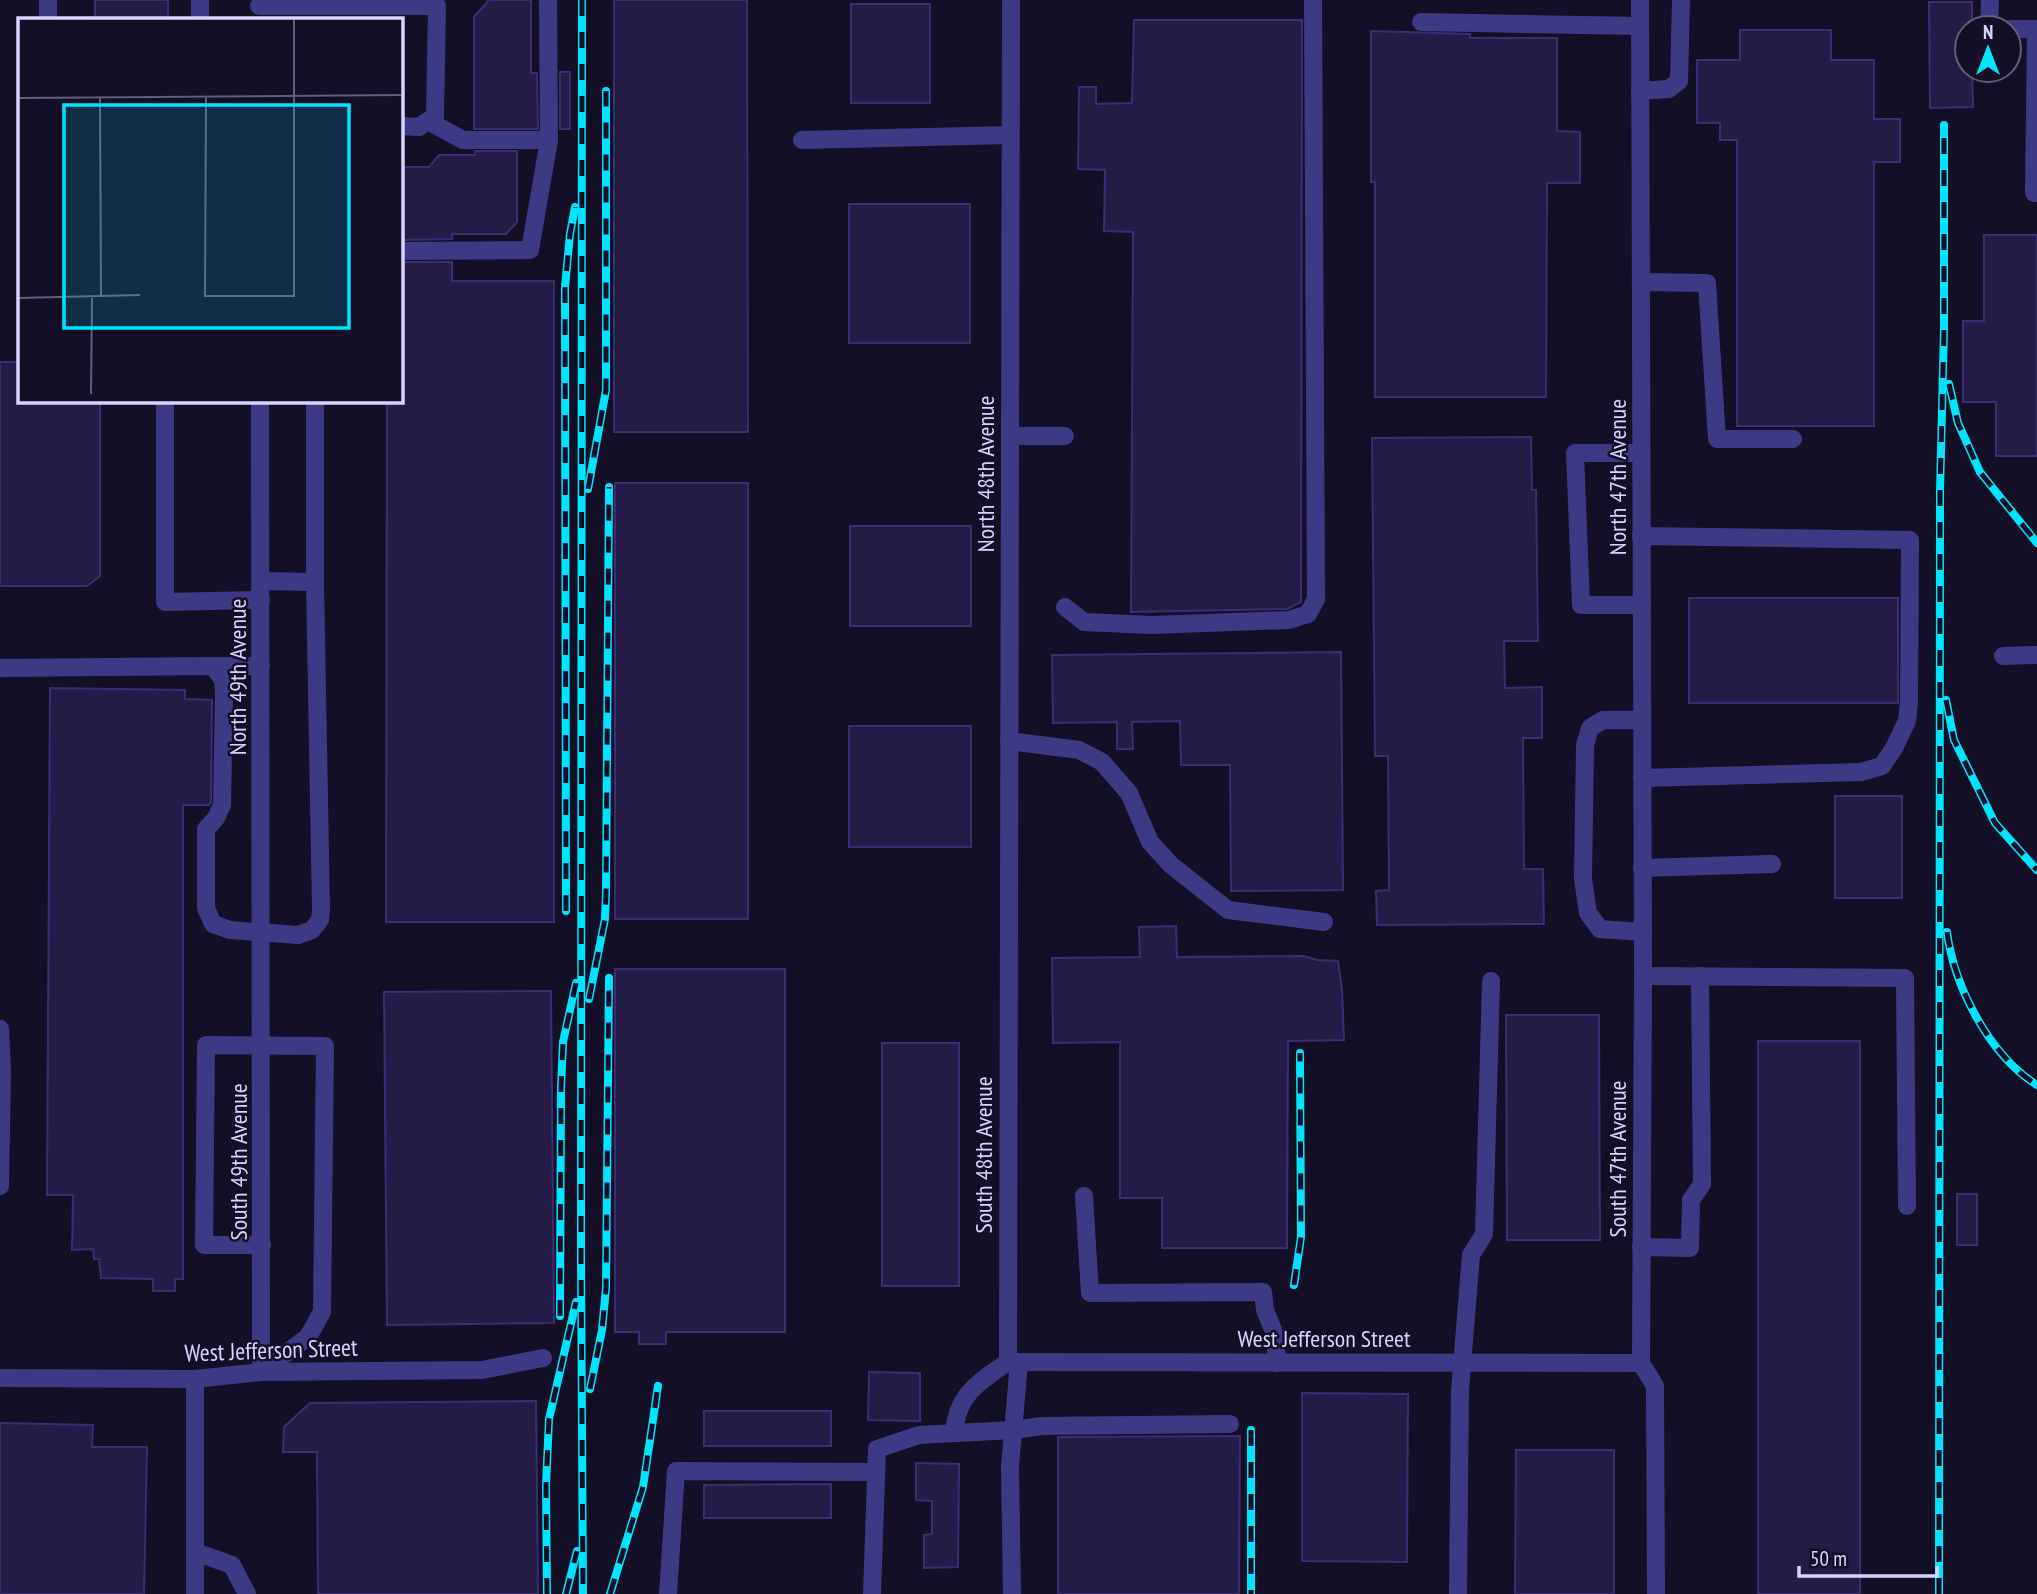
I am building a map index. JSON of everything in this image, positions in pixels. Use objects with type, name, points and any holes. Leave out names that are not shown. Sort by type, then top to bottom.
[{"type":"street","points":[[48,0],[48,18]]},
{"type":"street","points":[[200,0],[200,18]]},
{"type":"street","points":[[402,251],[530,250],[549,140],[548,0]]},
{"type":"street","name":"North 48th Avenue","points":[[1008,948],[1011,0]]},
{"type":"street","points":[[1065,607],[1084,622],[1151,625],[1289,620],[1308,614],[1316,599],[1313,0]]},
{"type":"street","name":"North 47th Avenue","points":[[1640,0],[1643,954]]},
{"type":"street","points":[[1640,91],[1669,89],[1679,81],[1681,0]]},
{"type":"street","points":[[259,8],[383,13],[438,3],[435,116],[419,127],[402,126]]},
{"type":"street","points":[[1420,22],[1640,26]]},
{"type":"street","points":[[2023,29],[2036,29],[2034,193],[2037,193]]},
{"type":"street","points":[[428,121],[463,140],[549,140]]},
{"type":"street","points":[[802,140],[1010,135]]},
{"type":"street","points":[[1641,282],[1707,283],[1717,439],[1793,439]]},
{"type":"street","points":[[165,402],[164,602],[261,600]]},
{"type":"street","name":"North 49th Avenue","points":[[260,402],[262,953]]},
{"type":"street","points":[[213,666],[223,680],[224,692],[222,805],[216,818],[206,829],[206,908],[213,924],[230,930],[298,935],[312,930],[320,920],[315,402]]},
{"type":"street","points":[[1010,436],[1065,436]]},
{"type":"street","points":[[1641,453],[1575,453],[1581,605],[1642,605]]},
{"type":"street","points":[[1642,536],[1910,540],[1911,607],[1907,721],[1882,766],[1861,772],[1643,778]]},
{"type":"street","points":[[261,581],[315,582]]},
{"type":"street","points":[[2003,656],[2037,655]]},
{"type":"street","points":[[0,667],[261,666]]},
{"type":"street","points":[[1642,720],[1603,720],[1590,728],[1585,745],[1583,879],[1588,913],[1600,929],[1643,932]]},
{"type":"street","points":[[1009,741],[1079,750],[1102,762],[1129,793],[1150,842],[1171,865],[1228,910],[1324,922]]},
{"type":"street","points":[[1643,867],[1772,864]]},
{"type":"street","name":"South 48th Avenue","points":[[1008,948],[1014,1362],[1010,1466],[1012,1594]]},
{"type":"street","name":"South 49th Avenue","points":[[261,1372],[262,953]]},
{"type":"street","name":"South 47th Avenue","points":[[1641,1363],[1643,954]]},
{"type":"street","points":[[1643,976],[1905,978],[1907,1206]]},
{"type":"street","points":[[1642,1247],[1690,1248],[1691,1200],[1702,1184],[1700,976]]},
{"type":"street","points":[[1458,1594],[1460,1390],[1471,1255],[1484,1234],[1491,981]]},
{"type":"street","points":[[0,1028],[0,1186]]},
{"type":"street","points":[[261,1372],[308,1337],[322,1312],[325,1046],[206,1045],[204,1245],[262,1245]]},
{"type":"street","points":[[1084,1196],[1090,1293],[1263,1292],[1265,1310],[1275,1335],[1277,1363]]},
{"type":"street","name":"West Jefferson Street","points":[[0,1378],[195,1379],[261,1372],[482,1370],[543,1358]]},
{"type":"street","points":[[954,1433],[956,1413],[973,1386],[1014,1362]]},
{"type":"street","name":"West Jefferson Street","points":[[1014,1362],[1641,1363]]},
{"type":"street","points":[[1641,1363],[1655,1386],[1656,1594]]},
{"type":"street","points":[[195,1379],[195,1594]]},
{"type":"street","points":[[872,1594],[877,1449],[919,1434],[1013,1430],[1042,1426],[1230,1424]]},
{"type":"street","points":[[668,1594],[676,1471],[876,1472]]},
{"type":"street","points":[[195,1552],[232,1565],[247,1594]]},
{"type":"building","points":[[95,0],[168,0],[168,18],[95,18]]},
{"type":"building","points":[[489,0],[531,0],[531,73],[537,73],[538,129],[474,129],[474,17]]},
{"type":"building","points":[[614,0],[747,0],[748,432],[614,432]]},
{"type":"building","points":[[1929,2],[1972,2],[1972,14],[1953,14],[1953,84],[1972,84],[1973,107],[1930,108]]},
{"type":"building","points":[[851,4],[930,4],[930,103],[851,103]]},
{"type":"building","points":[[1134,20],[1302,20],[1301,602],[1287,609],[1131,612],[1133,232],[1104,231],[1105,170],[1078,169],[1079,87],[1096,87],[1096,104],[1132,103]]},
{"type":"building","points":[[1740,30],[1831,30],[1831,60],[1874,60],[1874,119],[1900,119],[1900,162],[1874,162],[1874,426],[1737,426],[1737,140],[1720,140],[1720,123],[1697,123],[1697,60],[1740,60]]},
{"type":"building","points":[[1371,31],[1470,34],[1470,38],[1557,38],[1557,131],[1580,132],[1580,183],[1547,183],[1546,397],[1375,397],[1375,182],[1371,182]]},
{"type":"building","points":[[560,72],[570,72],[570,129],[560,129]]},
{"type":"building","points":[[475,151],[517,151],[517,222],[506,234],[452,234],[452,239],[402,240],[402,167],[429,167],[439,155],[475,155]]},
{"type":"building","points":[[849,204],[970,204],[970,343],[849,343]]},
{"type":"building","points":[[1984,235],[2037,235],[2037,456],[1996,456],[1996,402],[1963,402],[1963,321],[1984,321]]},
{"type":"building","points":[[402,262],[452,262],[452,281],[554,281],[554,922],[386,922],[387,402],[402,402]]},
{"type":"building","points":[[0,362],[18,362],[18,402],[100,402],[100,576],[87,586],[0,586]]},
{"type":"building","points":[[1531,437],[1532,490],[1536,490],[1538,641],[1504,641],[1505,688],[1542,687],[1542,738],[1523,738],[1524,869],[1543,869],[1544,924],[1377,925],[1376,891],[1389,890],[1388,756],[1375,756],[1372,438]]},
{"type":"building","points":[[615,483],[748,483],[748,919],[615,919]]},
{"type":"building","points":[[850,526],[971,526],[971,626],[850,626]]},
{"type":"building","points":[[1689,598],[1898,598],[1898,703],[1689,703]]},
{"type":"building","points":[[1341,652],[1343,890],[1231,891],[1230,765],[1181,765],[1180,721],[1132,722],[1133,749],[1117,749],[1117,722],[1053,723],[1052,655]]},
{"type":"building","points":[[50,688],[185,690],[185,699],[212,700],[211,802],[209,805],[183,805],[183,1279],[175,1279],[175,1291],[153,1291],[153,1279],[101,1278],[99,1259],[94,1259],[93,1249],[72,1250],[73,1195],[47,1195]]},
{"type":"building","points":[[849,726],[971,726],[971,847],[849,847]]},
{"type":"building","points":[[1835,796],[1902,796],[1902,898],[1835,898]]},
{"type":"building","points":[[1176,926],[1177,957],[1304,956],[1338,961],[1344,1040],[1288,1041],[1287,1248],[1162,1248],[1162,1198],[1120,1198],[1120,1042],[1053,1043],[1052,958],[1140,957],[1139,927]]},
{"type":"building","points":[[615,969],[785,969],[785,1332],[666,1332],[666,1344],[639,1344],[639,1332],[615,1332]]},
{"type":"building","points":[[551,991],[554,1323],[387,1325],[384,992]]},
{"type":"building","points":[[1506,1015],[1599,1015],[1600,1240],[1507,1240]]},
{"type":"building","points":[[1758,1041],[1860,1041],[1860,1594],[1758,1594]]},
{"type":"building","points":[[882,1043],[959,1043],[959,1286],[882,1286]]},
{"type":"building","points":[[1957,1194],[1977,1194],[1977,1245],[1957,1245]]},
{"type":"building","points":[[869,1372],[920,1373],[920,1421],[868,1420]]},
{"type":"building","points":[[1302,1393],[1408,1394],[1407,1562],[1302,1561]]},
{"type":"building","points":[[536,1401],[538,1594],[318,1594],[317,1452],[283,1452],[284,1427],[310,1403]]},
{"type":"building","points":[[704,1411],[831,1411],[831,1446],[704,1446]]},
{"type":"building","points":[[0,1423],[93,1425],[92,1447],[147,1447],[144,1594],[0,1594]]},
{"type":"building","points":[[1240,1436],[1239,1594],[1058,1594],[1058,1437]]},
{"type":"building","points":[[1516,1450],[1614,1450],[1614,1594],[1515,1594]]},
{"type":"building","points":[[916,1463],[959,1464],[958,1567],[924,1568],[924,1535],[932,1534],[932,1501],[916,1500]]},
{"type":"building","points":[[831,1484],[831,1518],[704,1518],[704,1485]]},
{"type":"railway","points":[[582,0],[583,1594]]},
{"type":"railway","points":[[588,489],[606,390],[606,91]]},
{"type":"railway","points":[[1939,1594],[1940,491],[1944,329],[1944,125]]},
{"type":"railway","points":[[566,911],[565,287],[575,207]]},
{"type":"railway","points":[[1949,384],[1958,423],[1980,472],[2037,543]]},
{"type":"railway","points":[[589,999],[605,919],[609,487]]},
{"type":"railway","points":[[1946,700],[1954,740],[1995,823],[2037,870]]},
{"type":"railway","points":[[1947,932],[1957,974],[1977,1018],[2004,1056],[2037,1085]]},
{"type":"railway","points":[[590,1389],[602,1330],[606,1288],[609,978]]},
{"type":"railway","points":[[560,1316],[563,1042],[576,983]]},
{"type":"railway","points":[[1294,1285],[1301,1237],[1300,1053]]},
{"type":"railway","points":[[547,1594],[546,1486],[549,1419],[576,1302]]},
{"type":"railway","points":[[610,1594],[643,1487],[658,1386]]},
{"type":"railway","points":[[1251,1430],[1251,1594]]},
{"type":"railway","points":[[566,1594],[577,1551]]}]
